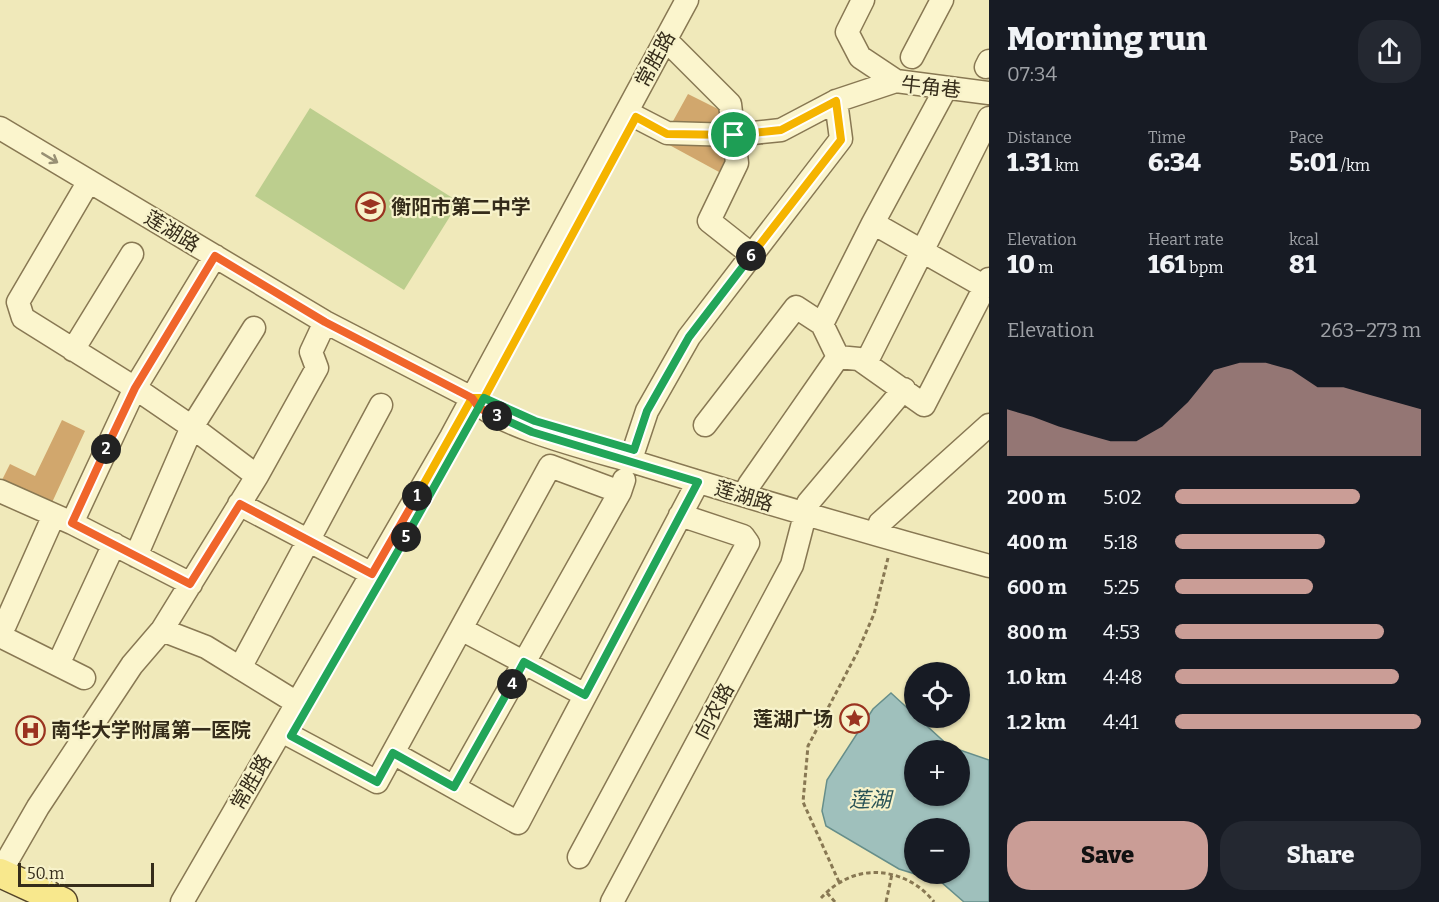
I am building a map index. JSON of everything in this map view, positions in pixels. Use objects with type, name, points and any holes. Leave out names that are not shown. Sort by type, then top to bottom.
[{"type":"main road","points":[[0,873],[63,902]]},
{"type":"street","name":"常胜路","points":[[182,902],[372,574],[479,401],[687,0]]},
{"type":"street","name":"常胜路","points":[[196,902],[479,401],[698,0]]},
{"type":"street","points":[[863,0],[847,32],[860,57],[896,81]]},
{"type":"street","points":[[912,57],[942,0]]},
{"type":"street","points":[[673,47],[730,104],[737,163],[709,222],[752,255]]},
{"type":"street","name":"牛角巷","points":[[636,117],[667,134],[734,135],[781,130],[836,101],[896,81],[989,93]]},
{"type":"street","points":[[822,324],[873,223],[946,88]]},
{"type":"street","points":[[454,787],[620,492],[647,411],[689,337],[841,140],[836,101]]},
{"type":"street","points":[[866,363],[989,118]]},
{"type":"street","name":"莲湖路","points":[[0,128],[325,322],[479,401],[532,432],[749,485],[806,509]]},
{"type":"street","points":[[89,181],[18,302],[22,318],[135,388],[257,476]]},
{"type":"street","points":[[838,357],[859,359],[924,405],[987,283],[921,251],[873,223]]},
{"type":"street","points":[[73,350],[132,254]]},
{"type":"street","points":[[84,678],[2,631],[135,388],[215,256]]},
{"type":"street","points":[[705,425],[796,307],[822,324],[838,357]]},
{"type":"street","points":[[0,873],[38,807],[132,665],[162,630],[257,476],[317,368],[311,352],[325,322]]},
{"type":"street","points":[[136,556],[192,427],[254,327]]},
{"type":"street","points":[[749,485],[838,357]]},
{"type":"street","points":[[806,509],[904,389]]},
{"type":"street","points":[[240,668],[381,405]]},
{"type":"street","points":[[886,531],[989,426]]},
{"type":"street","name":"莲湖路","points":[[632,456],[698,482],[886,531],[989,553]]},
{"type":"street","points":[[291,736],[377,782],[550,466],[620,492]]},
{"type":"street","points":[[393,753],[518,823],[698,482]]},
{"type":"street","points":[[0,491],[63,519],[190,584]]},
{"type":"street","points":[[240,504],[372,574]]},
{"type":"street","name":"向农路","points":[[612,902],[792,565],[806,509]]},
{"type":"street","points":[[579,857],[748,543],[742,536],[680,515]]},
{"type":"street","name":"莲湖路","points":[[886,531],[989,566]]},
{"type":"street","points":[[63,654],[114,544]]},
{"type":"street","points":[[461,629],[585,695]]},
{"type":"street","points":[[162,630],[206,647],[297,703]]},
{"type":"path","points":[[839,882],[803,802],[808,746],[857,653],[874,614],[886,531]]},
{"type":"path","points":[[821,898],[839,882],[861,873],[884,872],[907,879],[926,892],[934,902]]},
{"type":"path","points":[[886,902],[892,874]]},
{"type":"path","points":[[827,893],[835,902]]},
{"type":"green space","points":[[310,108],[459,202],[404,290],[255,196]]},
{"type":"water","name":"莲湖","points":[[891,693],[904,705],[904,728],[929,728],[942,740],[904,740],[904,806],[970,806],[970,753],[989,760],[989,902],[964,902],[943,884],[970,884],[970,818],[904,818],[904,871],[826,826],[822,811],[827,780],[873,709]]},
{"type":"building","points":[[688,94],[720,110],[724,129],[717,146],[730,153],[719,172],[662,141]]},
{"type":"building","points":[[62,420],[85,431],[49,509],[0,484],[10,464],[35,476]]},
{"type":"place","name":"衡阳市第二中学","points":[[370,207]]},
{"type":"place","name":"莲湖广场","points":[[854,719]]},
{"type":"place","name":"南华大学附属第一医院","points":[[30,730]]},
{"type":"route","points":[[734,135],[667,134],[636,117],[484,398],[472,398],[372,574],[240,504],[190,584],[72,523],[135,388],[215,256],[325,322],[472,398],[479,408],[532,432],[698,482],[585,695],[524,662],[454,787],[393,753],[377,782],[291,736],[461,442],[479,408],[484,398],[535,421],[634,450],[647,411],[689,337],[841,140],[836,101],[781,130],[734,135]]}]
